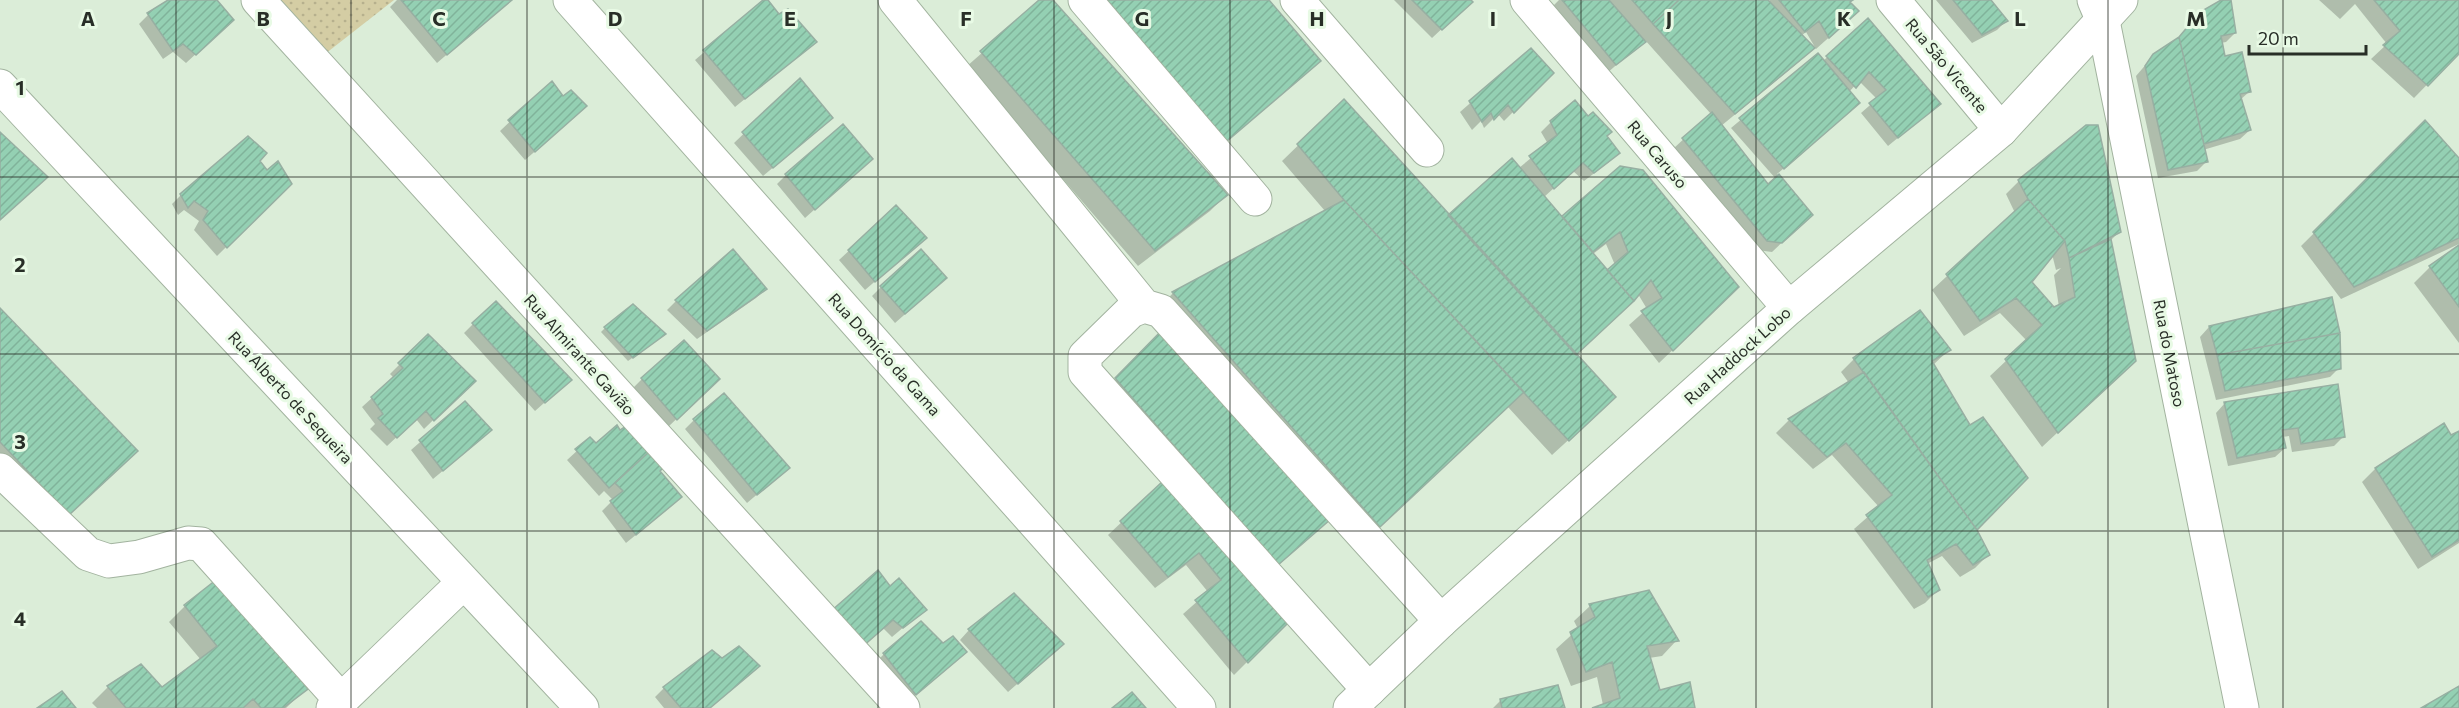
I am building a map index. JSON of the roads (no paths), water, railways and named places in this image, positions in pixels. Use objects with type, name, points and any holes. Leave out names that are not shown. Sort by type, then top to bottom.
[{"type":"street","name":"Rua Almirante Gavião","points":[[258,0],[903,708]]},
{"type":"street","name":"Rua Domício da Gama","points":[[570,0],[1199,708]]},
{"type":"street","points":[[895,0],[1144,306],[1161,311],[1441,621]]},
{"type":"street","points":[[1085,0],[1255,199]]},
{"type":"street","points":[[1297,0],[1427,150]]},
{"type":"street","name":"Rua Caruso","points":[[1527,0],[1789,308]]},
{"type":"street","name":"Rua São Vicente","points":[[1893,0],[2001,130]]},
{"type":"street","name":"Rua Haddock Lobo","points":[[1359,699],[1441,621],[1789,308],[2001,130],[2106,7]]},
{"type":"street","name":"Rua do Matoso","points":[[2106,7],[2242,708]]},
{"type":"street","name":"Rua Alberto de Sequeira","points":[[0,86],[582,708]]},
{"type":"street","points":[[1144,306],[1131,311],[1085,356],[1085,372],[1359,699]]},
{"type":"street","points":[[0,470],[88,554],[109,561],[139,557],[188,543],[201,544],[337,704],[465,582]]}]
